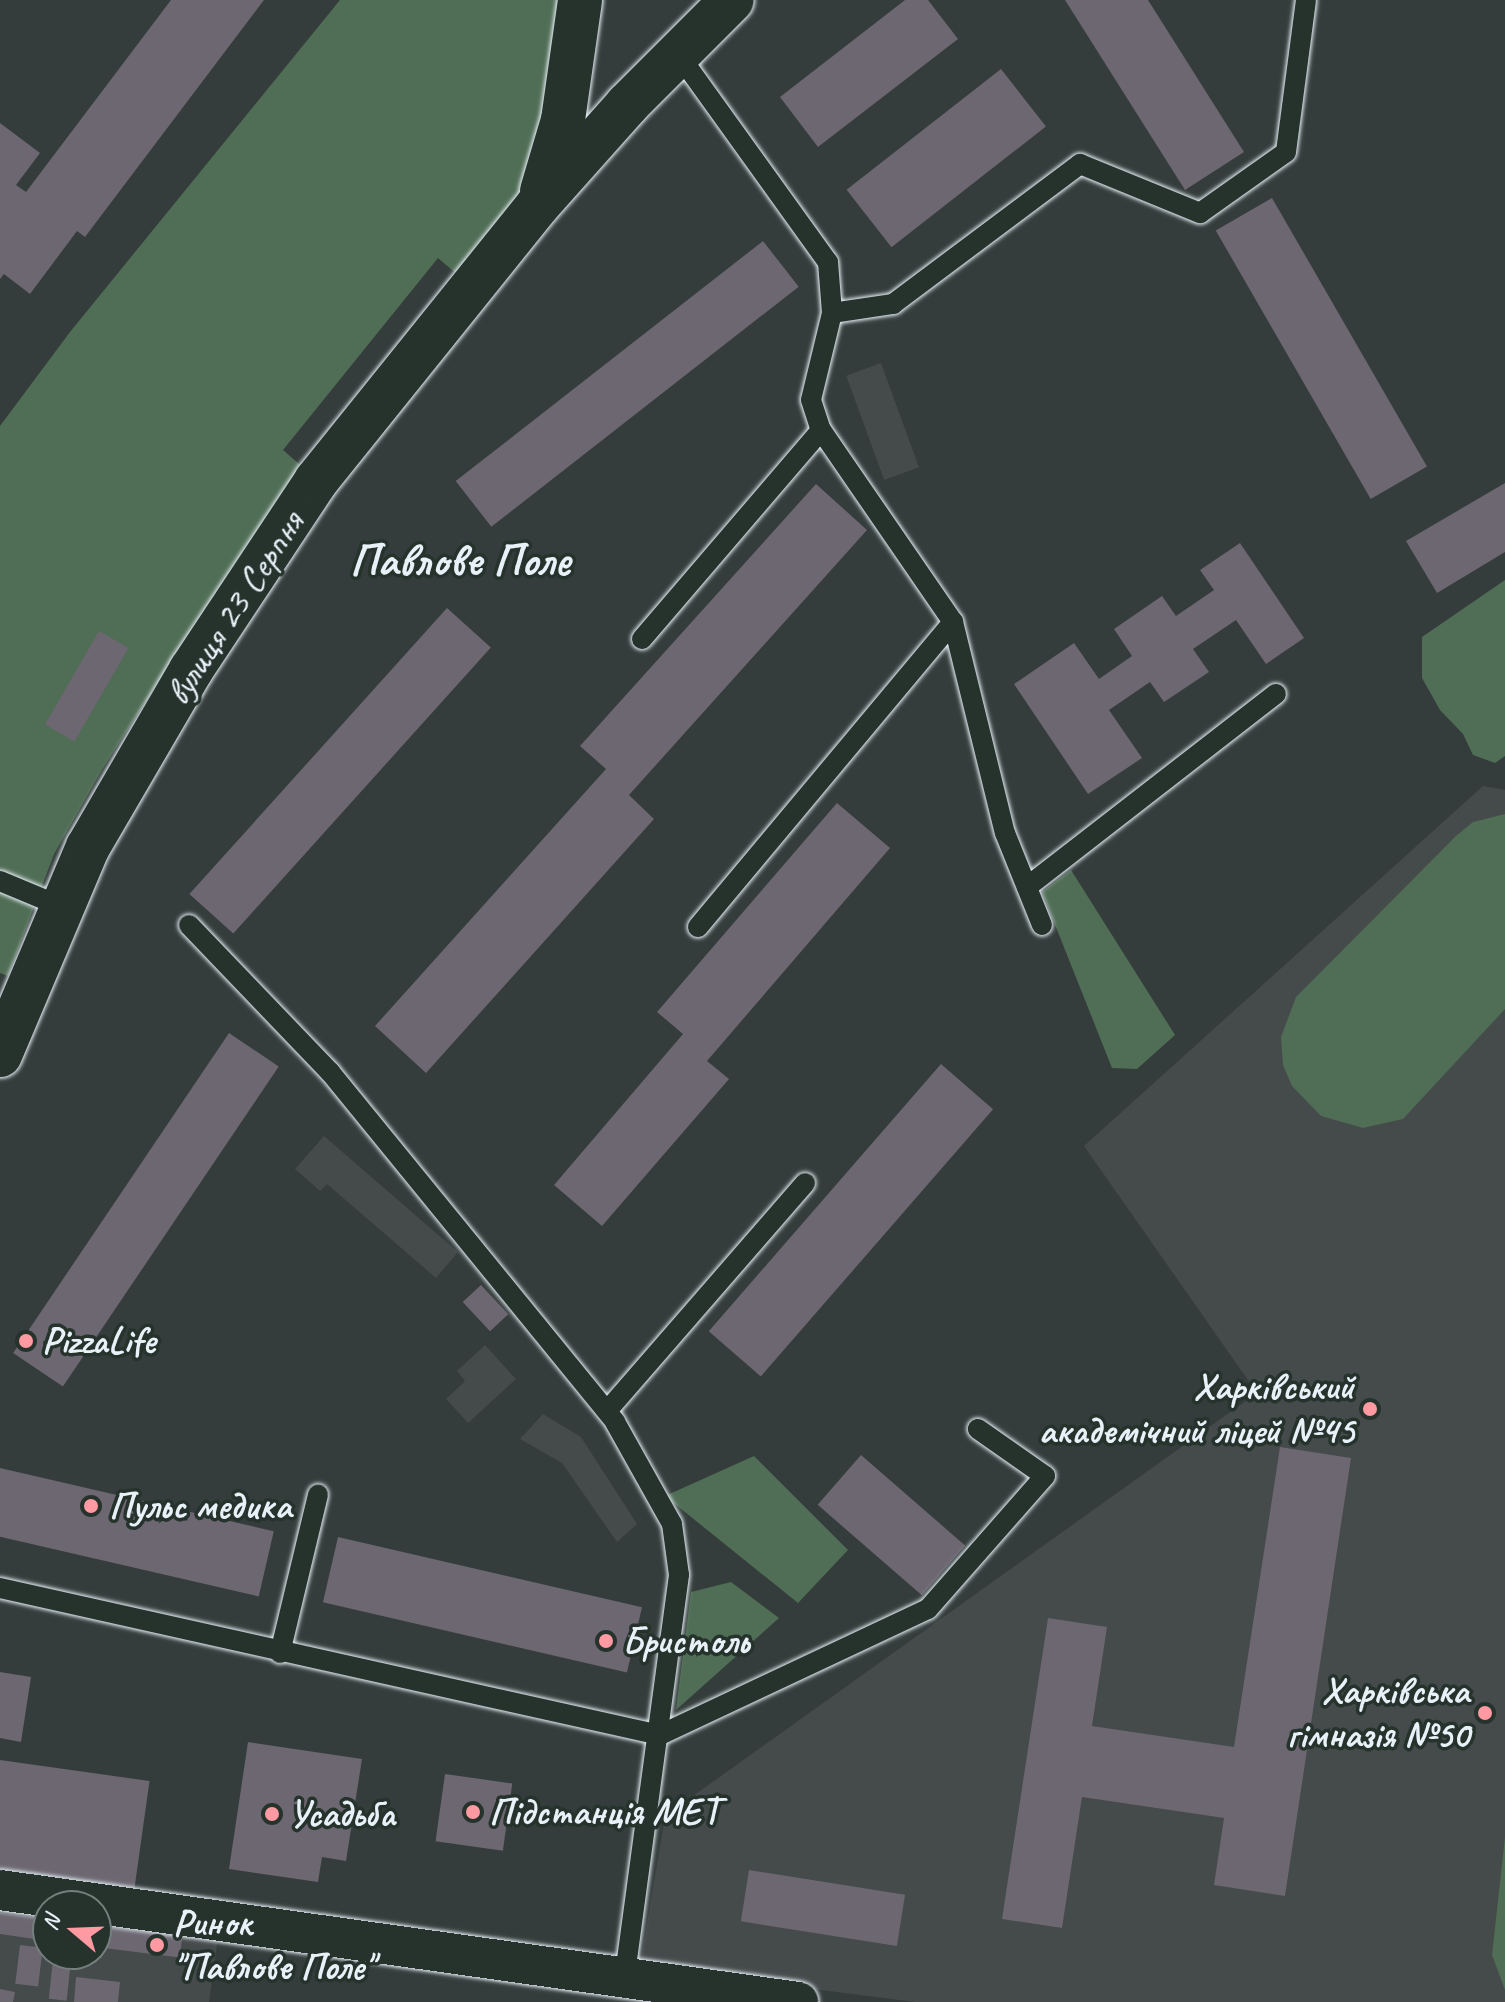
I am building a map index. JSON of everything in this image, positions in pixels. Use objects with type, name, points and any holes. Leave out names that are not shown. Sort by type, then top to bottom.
[{"type":"street","name":"вулиця 23 Серпня","points":[[538,205],[563,120],[580,0]]},
{"type":"street","name":"вулиця 23 Серпня","points":[[0,1055],[60,906],[88,847],[191,670],[316,481],[538,205],[732,0]]},
{"type":"street","points":[[0,1890],[798,2002]]},
{"type":"lane","points":[[832,313],[893,304],[1080,164],[1200,213],[1286,152],[1306,0]]},
{"type":"lane","points":[[679,55],[828,262],[832,313],[811,400],[821,430],[953,622],[1005,833],[1042,925]]},
{"type":"lane","points":[[642,639],[821,430]]},
{"type":"lane","points":[[698,927],[953,622]]},
{"type":"lane","points":[[1027,887],[1276,694]]},
{"type":"lane","points":[[0,881],[60,906]]},
{"type":"lane","points":[[189,925],[330,1072],[607,1411],[672,1524],[679,1575],[660,1735],[625,1977]]},
{"type":"lane","points":[[607,1411],[805,1183]]},
{"type":"lane","points":[[0,1588],[280,1653],[660,1735],[928,1609],[1045,1476],[978,1429]]},
{"type":"lane","points":[[280,1653],[318,1495]]},
{"type":"shaded area","points":[[881,363],[919,467],[884,480],[846,376]]},
{"type":"shaded area","name":"Харківський академічний ліцей №45","points":[[1483,786],[1505,790],[1505,2002],[915,2002],[640,1967],[665,1816],[1257,1393],[1084,1146]]},
{"type":"shaded area","points":[[324,1136],[458,1252],[436,1278],[327,1184],[320,1191],[295,1169]]},
{"type":"shaded area","points":[[485,1345],[516,1379],[468,1423],[446,1399],[465,1381],[457,1371]]},
{"type":"shaded area","points":[[543,1414],[581,1437],[637,1524],[617,1542],[562,1463],[520,1439]]},
{"type":"shaded area","name":"Ринок \"Павлове Поле\"","points":[[0,1906],[32,1911],[32,1970],[112,1970],[112,1922],[218,1937],[209,2002],[0,2002]]},
{"type":"green space","points":[[340,0],[560,0],[539,143],[522,195],[459,276],[438,258],[283,450],[306,470],[200,617],[103,768],[54,854],[8,976],[0,973],[0,426],[70,332]]},
{"type":"green space","points":[[1505,580],[1505,756],[1495,763],[1473,755],[1463,734],[1440,710],[1422,678],[1422,637]]},
{"type":"green space","points":[[1505,814],[1505,1009],[1403,1119],[1363,1128],[1321,1116],[1292,1086],[1283,1065],[1281,1037],[1296,997],[1456,836],[1473,822]]},
{"type":"green space","points":[[1071,870],[1175,1035],[1137,1069],[1112,1068],[1042,892]]},
{"type":"green space","points":[[754,1456],[848,1550],[798,1603],[665,1496]]},
{"type":"green space","points":[[731,1582],[779,1618],[676,1710],[691,1592]]},
{"type":"green space","points":[[1505,1837],[1505,1990],[1492,1955]]},
{"type":"building","points":[[171,0],[264,0],[85,237],[77,231],[30,294],[4,274],[0,279],[0,123],[40,153],[16,185],[26,192]]},
{"type":"building","points":[[905,0],[928,0],[958,39],[818,147],[780,97]]},
{"type":"building","points":[[1065,0],[1148,0],[1244,152],[1185,190]]},
{"type":"building","points":[[1001,69],[1046,127],[891,247],[847,190]]},
{"type":"building","points":[[1272,198],[1427,466],[1371,499],[1216,230]]},
{"type":"building","points":[[763,241],[799,287],[491,527],[456,481]]},
{"type":"building","points":[[1505,483],[1505,552],[1437,593],[1406,541]]},
{"type":"building","points":[[816,484],[867,530],[629,795],[654,819],[426,1073],[375,1026],[606,769],[580,746]]},
{"type":"building","points":[[1240,543],[1304,638],[1266,664],[1236,620],[1193,649],[1209,672],[1164,702],[1150,682],[1109,710],[1142,758],[1088,794],[1014,684],[1074,643],[1099,679],[1132,656],[1114,629],[1162,596],[1176,616],[1214,590],[1200,570]]},
{"type":"building","points":[[447,608],[491,647],[233,934],[189,894]]},
{"type":"building","points":[[99,631],[128,648],[74,742],[45,725]]},
{"type":"building","points":[[837,803],[890,848],[707,1061],[729,1079],[602,1226],[554,1185],[683,1034],[657,1012]]},
{"type":"building","points":[[229,1033],[279,1067],[63,1387],[13,1353]]},
{"type":"building","points":[[941,1064],[993,1109],[761,1376],[709,1331]]},
{"type":"building","points":[[481,1285],[508,1314],[490,1331],[463,1302]]},
{"type":"building","points":[[1280,1447],[1351,1458],[1285,1896],[1214,1885],[1224,1818],[1082,1797],[1062,1928],[1002,1919],[1048,1618],[1107,1627],[1092,1726],[1234,1747]]},
{"type":"building","points":[[861,1455],[965,1546],[922,1595],[818,1505]]},
{"type":"building","points":[[0,1468],[274,1531],[259,1596],[0,1537]]},
{"type":"building","points":[[338,1537],[642,1607],[627,1672],[323,1602]]},
{"type":"building","points":[[0,1672],[31,1677],[21,1742],[0,1738]]},
{"type":"building","points":[[248,1742],[362,1759],[346,1861],[322,1857],[318,1882],[229,1869]]},
{"type":"building","points":[[0,1760],[150,1781],[134,1888],[0,1869]]},
{"type":"building","name":"Підстанція МЕТ","points":[[445,1774],[512,1783],[503,1851],[436,1841]]},
{"type":"building","points":[[749,1870],[905,1895],[897,1946],[741,1921]]},
{"type":"building","points":[[0,1913],[32,1917],[32,1939],[0,1934]]},
{"type":"building","points":[[112,1928],[182,1937],[180,1957],[112,1949]]},
{"type":"building","points":[[20,1945],[32,1946],[32,1970],[40,1970],[38,1987],[15,1984]]},
{"type":"building","points":[[52,1970],[70,1970],[67,2001],[49,1999]]},
{"type":"building","points":[[76,1977],[120,1982],[118,2002],[74,2002]]},
{"type":"building","points":[[0,1989],[15,1992],[13,2002],[0,2002]]},
{"type":"place","name":"PizzaLife","points":[[26,1341]]},
{"type":"place","name":"Харківський академічний ліцей №45","points":[[1370,1409]]},
{"type":"place","name":"Пульс медика","points":[[91,1506]]},
{"type":"place","name":"Бристоль","points":[[606,1641]]},
{"type":"place","name":"Харківська гімназія №50","points":[[1485,1713]]},
{"type":"place","name":"Підстанція МЕТ","points":[[473,1812]]},
{"type":"place","name":"Усадьба","points":[[272,1814]]},
{"type":"place","name":"Ринок \"Павлове Поле\"","points":[[157,1945]]},
{"type":"district","name":"Павлове Поле","points":[[460,560]]}]
